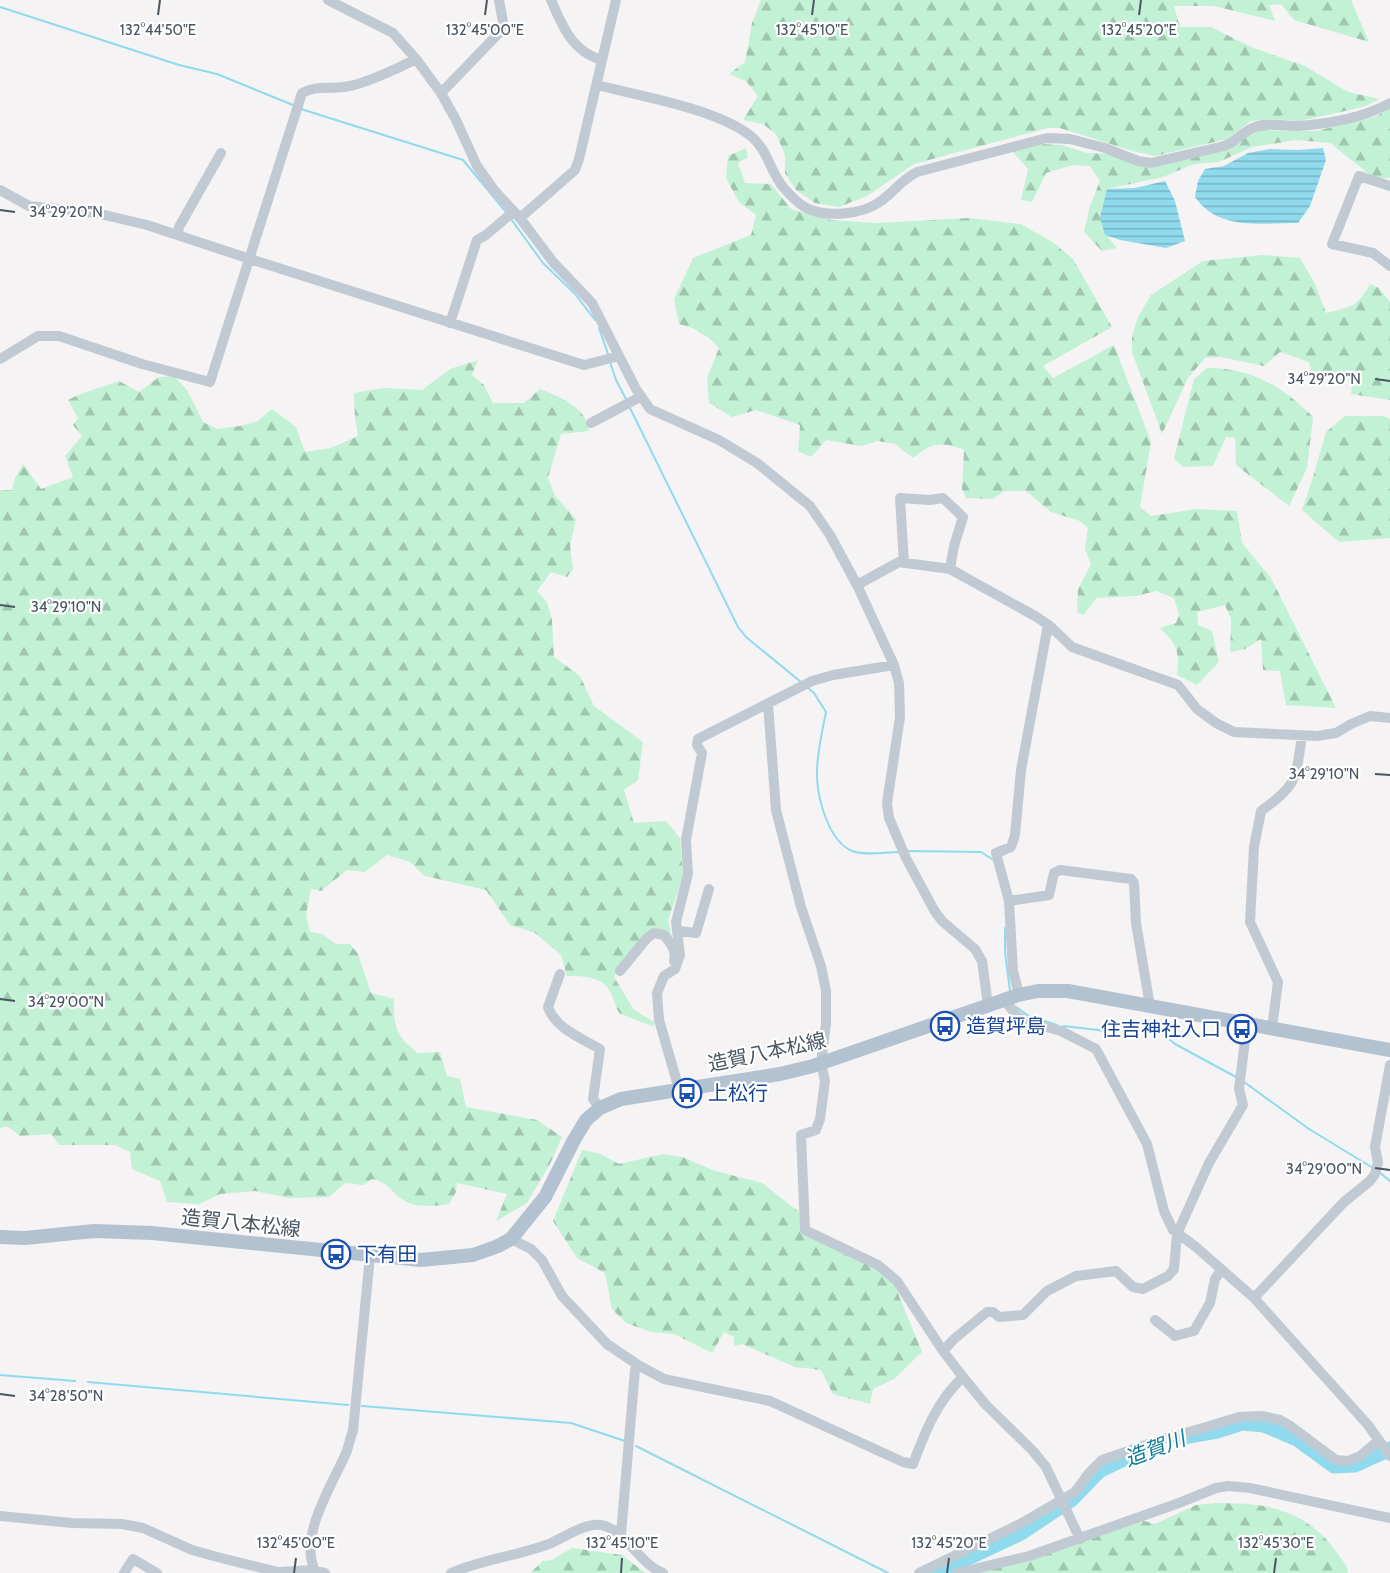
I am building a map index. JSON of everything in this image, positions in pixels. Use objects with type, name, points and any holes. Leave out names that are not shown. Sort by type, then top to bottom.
[{"type":"main road","name":"造賀八本松線","points":[[0,1237],[25,1238],[94,1231],[152,1233],[421,1260],[461,1257],[498,1246],[510,1239],[545,1197],[586,1120],[600,1108],[621,1100],[679,1089],[780,1074],[821,1063],[1012,997],[1038,991],[1068,991],[1390,1050]]},
{"type":"street","points":[[328,0],[393,33],[416,59],[441,93],[477,166],[553,262],[592,303],[616,361],[637,399],[650,409],[719,440],[757,463],[810,506],[830,535],[857,585],[894,666],[899,683],[900,717],[886,803],[890,818],[906,858],[934,910],[942,921],[975,949],[982,961],[988,1005]]},
{"type":"street","points":[[441,93],[499,33],[503,22],[499,0]]},
{"type":"street","points":[[551,0],[565,32],[576,45],[602,60]]},
{"type":"street","points":[[450,323],[477,240],[516,215],[575,170],[616,0]]},
{"type":"street","points":[[0,359],[38,336],[59,336],[142,364],[210,382],[302,93],[311,88],[346,87],[416,59]]},
{"type":"street","points":[[597,85],[705,113],[737,128],[752,137],[765,151],[775,176],[798,202],[812,210],[828,213],[870,208],[879,203],[910,175],[917,172],[1037,139],[1057,137],[1070,139],[1105,148],[1138,161],[1152,163],[1224,146],[1254,127],[1306,125],[1334,121],[1375,111],[1390,104]]},
{"type":"street","points":[[178,235],[179,227],[221,153]]},
{"type":"street","points":[[1390,186],[1359,176],[1332,244],[1373,253],[1390,266]]},
{"type":"street","points":[[0,190],[29,206],[96,213],[147,225],[250,260],[584,365],[616,361]]},
{"type":"street","points":[[591,423],[637,399]]},
{"type":"street","points":[[904,563],[900,498],[930,500],[943,498],[963,518],[954,546],[950,569]]},
{"type":"street","points":[[857,585],[899,562],[950,569],[1050,626],[1072,647],[1178,685],[1197,709],[1216,723],[1234,732],[1317,736],[1336,733],[1370,716],[1390,718]]},
{"type":"street","points":[[919,1573],[1063,1504],[1102,1460],[1166,1438],[1239,1417],[1262,1416],[1280,1419],[1336,1460],[1348,1461],[1385,1449],[1368,1425],[1254,1298],[1173,1230],[1164,1211],[1147,1144],[1096,1049],[1062,1031],[1028,1022],[1016,1016],[1012,997],[1013,971],[1009,901],[996,854],[1011,847],[1015,835],[1021,770],[1047,630],[1050,626]]},
{"type":"street","points":[[679,1089],[657,1006],[657,993],[664,976],[675,969],[680,955],[679,931],[676,922],[688,874],[686,840],[702,753],[698,739],[812,681],[833,675],[894,666]]},
{"type":"street","points":[[768,704],[776,810],[801,907],[821,966],[826,991],[826,1024],[821,1063],[825,1081],[820,1119],[816,1130],[801,1134],[805,1230],[878,1265],[897,1281],[963,1377],[986,1405],[1034,1451],[1046,1467],[1080,1539]]},
{"type":"street","points":[[1272,1028],[1278,982],[1250,922],[1254,847],[1261,811],[1282,796],[1295,780],[1302,736]]},
{"type":"street","points":[[1009,901],[1049,895],[1054,873],[1060,870],[1131,879],[1134,883],[1136,923],[1150,1006]]},
{"type":"street","points":[[679,931],[696,933],[709,889]]},
{"type":"street","points":[[620,971],[647,938],[654,933],[663,935],[672,946],[675,956],[672,966],[675,969]]},
{"type":"street","points":[[560,974],[548,1007],[551,1016],[559,1025],[600,1049],[593,1099],[600,1108]]},
{"type":"street","points":[[943,1351],[987,1312],[993,1312],[999,1317],[1010,1318],[1023,1315],[1047,1291],[1076,1276],[1116,1271],[1133,1287],[1143,1289],[1168,1276],[1174,1269],[1177,1234],[1209,1163],[1243,1105],[1239,1089],[1247,1024]]},
{"type":"street","points":[[1254,1298],[1344,1202],[1370,1181],[1375,1174],[1378,1163],[1375,1148],[1390,1065]]},
{"type":"street","points":[[510,1239],[531,1249],[542,1260],[562,1296],[607,1344],[638,1365],[664,1379],[770,1401],[903,1462],[913,1464],[935,1411],[954,1385],[963,1377]]},
{"type":"street","points":[[0,1516],[72,1523],[122,1524],[143,1528],[192,1550],[221,1558],[278,1572],[317,1572],[311,1549],[315,1524],[353,1431],[370,1256]]},
{"type":"street","points":[[1155,1320],[1175,1336],[1194,1331],[1210,1303],[1215,1279],[1221,1270]]},
{"type":"street","points":[[621,1534],[635,1370],[638,1365]]},
{"type":"street","points":[[957,1573],[1029,1556],[1215,1488],[1228,1486],[1250,1488],[1390,1518]]},
{"type":"street","points":[[451,1573],[470,1565],[550,1543],[572,1531],[600,1525],[621,1534],[635,1553],[663,1573]]},
{"type":"street","points":[[124,1573],[133,1559],[157,1573]]},
{"type":"green space","points":[[761,0],[1351,0],[1369,42],[1294,20],[1281,4],[1269,5],[1275,21],[1214,6],[1174,6],[1180,27],[1211,27],[1251,47],[1305,66],[1348,92],[1380,99],[1363,107],[1300,121],[1271,119],[1251,121],[1227,139],[1155,156],[1060,128],[1048,128],[914,164],[867,196],[839,207],[815,203],[796,190],[785,173],[785,155],[776,134],[763,124],[743,120],[758,96],[746,81],[729,74],[745,62],[752,23]]},
{"type":"green space","points":[[1390,108],[1390,178],[1374,178],[1330,143],[1296,140],[1252,147],[1219,162],[1194,164],[1163,177],[1107,189],[1102,214],[1103,226],[1117,248],[1102,251],[1084,232],[1090,206],[1100,181],[1090,166],[1073,165],[1046,173],[1032,202],[1021,200],[1028,169],[1011,150],[1040,144],[1062,145],[1087,153],[1112,154],[1150,167],[1257,130],[1316,131],[1377,116]]},
{"type":"green space","points":[[746,148],[748,157],[738,163],[745,183],[771,184],[791,209],[831,220],[877,223],[969,218],[1020,224],[1051,241],[1073,259],[1112,327],[1043,366],[1053,378],[1114,345],[1151,442],[1140,507],[1151,516],[1196,509],[1237,511],[1242,543],[1271,578],[1336,708],[1286,705],[1280,671],[1263,670],[1261,639],[1245,649],[1230,652],[1231,619],[1225,605],[1197,612],[1198,625],[1212,631],[1219,662],[1197,685],[1177,675],[1176,649],[1160,628],[1176,623],[1179,614],[1174,598],[1156,591],[1136,596],[1097,598],[1083,615],[1077,612],[1078,589],[1091,564],[1085,549],[1088,528],[1080,521],[1051,512],[1026,491],[1004,491],[993,499],[966,498],[962,489],[964,450],[949,445],[937,445],[925,449],[913,458],[895,444],[878,441],[861,446],[826,440],[811,457],[798,451],[800,425],[756,410],[732,417],[709,403],[707,378],[719,348],[701,333],[679,324],[674,299],[693,258],[751,235],[756,215],[739,202],[726,178],[728,156]]},
{"type":"green space","points":[[1263,255],[1300,258],[1315,284],[1326,313],[1357,302],[1370,284],[1379,288],[1390,302],[1390,400],[1351,394],[1352,384],[1337,373],[1329,372],[1313,380],[1309,362],[1280,352],[1264,366],[1221,357],[1205,358],[1188,378],[1162,434],[1132,352],[1132,336],[1138,317],[1151,295],[1203,261]]},
{"type":"green space","points":[[478,360],[472,375],[484,385],[493,403],[524,403],[540,389],[571,404],[588,423],[589,431],[561,434],[548,478],[555,496],[576,519],[570,546],[573,569],[567,577],[551,572],[537,591],[547,602],[552,620],[554,657],[580,676],[594,706],[643,742],[638,780],[624,790],[634,823],[666,821],[680,838],[683,876],[668,920],[672,937],[658,929],[646,932],[619,965],[614,977],[634,1010],[654,1022],[654,1027],[619,1013],[610,992],[598,980],[567,976],[561,955],[535,933],[510,925],[486,890],[425,876],[410,862],[387,855],[365,872],[347,870],[321,891],[311,889],[306,915],[310,932],[322,934],[336,944],[350,944],[358,954],[371,993],[394,999],[395,1023],[400,1036],[418,1053],[440,1052],[447,1076],[460,1079],[466,1107],[537,1120],[562,1137],[550,1164],[527,1203],[496,1221],[507,1194],[457,1183],[456,1192],[449,1204],[422,1206],[407,1202],[383,1183],[372,1179],[363,1185],[345,1183],[329,1197],[289,1198],[255,1191],[220,1194],[199,1204],[167,1202],[160,1181],[132,1169],[130,1152],[115,1145],[59,1145],[51,1134],[20,1136],[7,1126],[0,1128],[0,490],[12,490],[15,478],[23,464],[41,489],[73,477],[65,456],[82,436],[73,425],[78,418],[68,400],[119,381],[139,392],[159,377],[174,376],[187,390],[203,422],[217,429],[258,421],[272,409],[296,427],[305,452],[331,448],[358,436],[354,393],[384,388],[422,390],[450,369]]},
{"type":"green space","points":[[1207,368],[1238,371],[1265,381],[1290,396],[1313,417],[1307,468],[1289,506],[1236,465],[1235,438],[1226,437],[1213,466],[1183,467],[1174,459],[1194,379]]},
{"type":"green space","points":[[1345,416],[1384,416],[1390,419],[1390,538],[1339,542],[1302,510],[1326,432]]},
{"type":"green space","points":[[582,1150],[601,1154],[619,1164],[663,1154],[683,1157],[715,1171],[762,1183],[799,1212],[802,1233],[876,1267],[893,1281],[922,1352],[894,1379],[873,1389],[870,1404],[833,1394],[821,1370],[795,1367],[742,1344],[734,1346],[734,1337],[724,1332],[712,1353],[674,1334],[651,1332],[626,1323],[612,1309],[605,1273],[577,1258],[553,1221]]},
{"type":"green space","points":[[1216,1503],[1274,1508],[1300,1519],[1327,1540],[1347,1567],[1348,1573],[953,1573],[975,1569],[1134,1518],[1155,1524],[1196,1505]]},
{"type":"green space","points":[[572,1548],[622,1555],[645,1573],[530,1573],[543,1561],[552,1560]]},
{"type":"water","points":[[1323,148],[1326,160],[1310,206],[1298,223],[1256,224],[1228,220],[1205,208],[1195,197],[1198,181],[1205,169],[1224,166],[1248,153],[1270,149]]},
{"type":"water","points":[[1165,181],[1175,201],[1185,241],[1166,248],[1105,235],[1100,218],[1107,189],[1135,188]]},
{"type":"waterway","points":[[0,7],[179,65],[217,74],[293,105]]},
{"type":"waterway","points":[[301,109],[463,160],[506,212]]},
{"type":"waterway","points":[[511,219],[543,263],[575,294],[595,320]]},
{"type":"waterway","points":[[599,328],[608,354]]},
{"type":"waterway","points":[[610,362],[627,401]]},
{"type":"waterway","points":[[629,406],[738,627],[746,637],[801,682]]},
{"type":"waterway","points":[[808,688],[826,712],[818,753],[817,777],[822,808],[831,830],[837,839],[852,851],[869,854],[899,852]]},
{"type":"waterway","points":[[907,851],[981,852],[992,859]]},
{"type":"waterway","points":[[1005,928],[1005,952],[1010,991]]},
{"type":"waterway","points":[[1016,1007],[1029,1016],[1057,1025]]},
{"type":"waterway","points":[[1063,1026],[1107,1031],[1147,1020],[1175,1044],[1236,1077]]},
{"type":"waterway","points":[[1244,1082],[1309,1129],[1373,1168]]},
{"type":"waterway","points":[[1378,1171],[1390,1181]]},
{"type":"waterway","points":[[0,1375],[75,1381]]},
{"type":"waterway","points":[[88,1382],[348,1405]]},
{"type":"waterway","points":[[362,1406],[571,1423],[625,1441]]},
{"type":"waterway","name":"造賀川","points":[[1177,1438],[1217,1431],[1242,1423],[1264,1425],[1297,1439],[1334,1466],[1355,1465],[1390,1449]]},
{"type":"waterway","points":[[636,1446],[888,1573]]},
{"type":"waterway","name":"造賀川","points":[[936,1573],[1021,1533],[1072,1499],[1099,1471],[1140,1451]]},
{"type":"place","name":"造賀坪島","points":[[945,1026]]},
{"type":"place","name":"住吉神社入口","points":[[1242,1029]]},
{"type":"place","name":"上松行","points":[[687,1093]]},
{"type":"place","name":"下有田","points":[[336,1254]]}]
